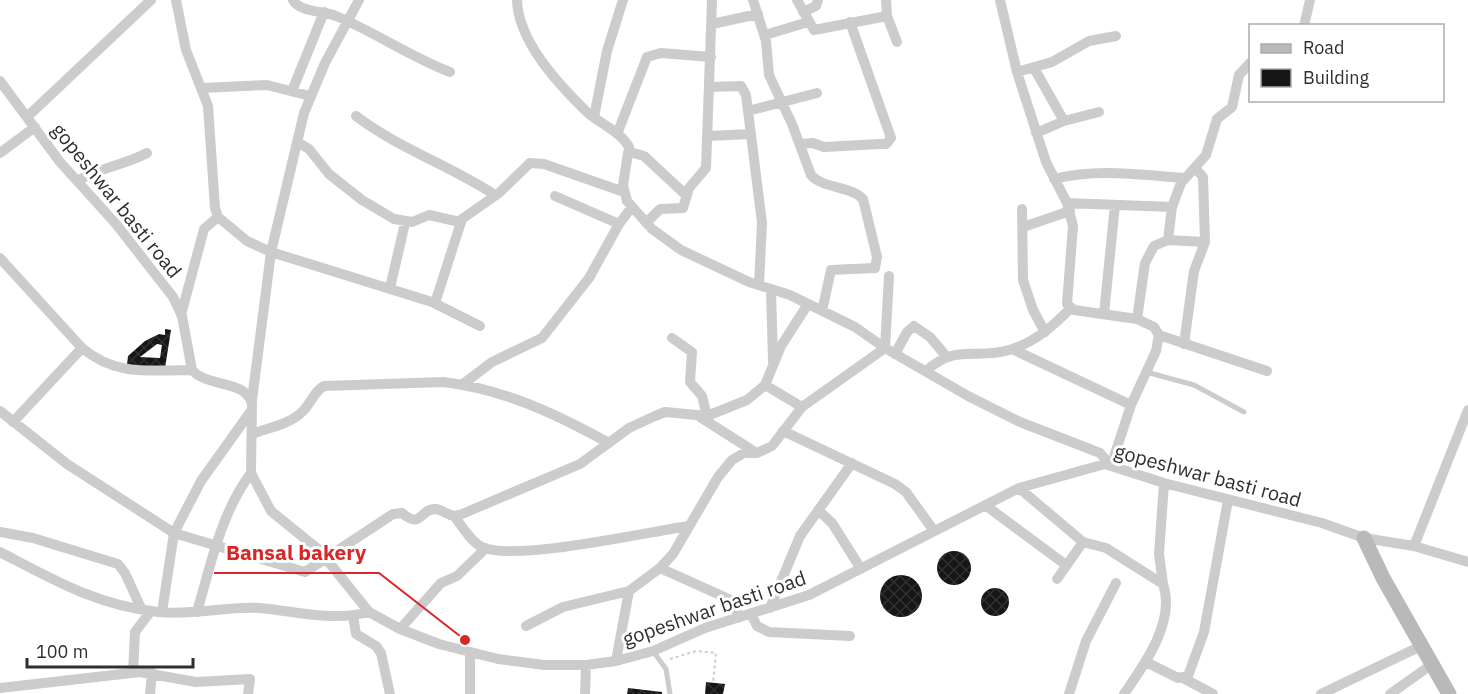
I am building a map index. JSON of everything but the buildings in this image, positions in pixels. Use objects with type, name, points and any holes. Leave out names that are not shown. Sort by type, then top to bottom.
[{"type":"street","points":[[27,117],[151,0]]},
{"type":"street","points":[[176,0],[186,50],[208,105],[215,208],[218,217],[247,241],[271,252],[435,303],[480,326]]},
{"type":"street","points":[[293,0],[297,6],[324,12],[381,36],[426,63],[450,72]]},
{"type":"street","name":"gopeshwar basti road","points":[[359,0],[310,96],[271,252],[252,407],[251,473],[271,511],[325,557],[369,612],[400,629],[470,653],[544,665],[586,665],[616,661],[653,651],[705,628],[809,595],[1019,488],[1108,465],[1164,483],[1200,490],[1228,500],[1322,523],[1364,538],[1414,546],[1468,562]]},
{"type":"street","points":[[517,0],[518,10],[534,52],[594,117],[626,142],[630,152],[624,192],[632,207],[646,224],[681,250],[808,304],[855,327],[895,354],[1020,422],[1100,453],[1108,465]]},
{"type":"street","points":[[594,117],[607,51],[623,0]]},
{"type":"street","points":[[646,224],[660,209],[683,208],[686,195],[706,168],[712,0]]},
{"type":"street","points":[[753,0],[765,35],[769,75],[814,178],[857,194],[863,199],[877,257],[875,268],[831,270],[822,311]]},
{"type":"street","points":[[797,0],[814,30],[887,16]]},
{"type":"street","points":[[765,35],[806,17],[816,6],[818,0]]},
{"type":"street","points":[[886,0],[887,16],[897,42]]},
{"type":"street","points":[[1000,0],[1017,72],[1036,133],[1054,179],[1069,207],[1074,243],[1067,297],[1070,309]]},
{"type":"street","points":[[1304,24],[1310,0]]},
{"type":"street","points":[[292,91],[324,12]]},
{"type":"street","points":[[712,24],[758,14]]},
{"type":"street","points":[[800,144],[813,143],[824,147],[886,144],[891,138],[850,22]]},
{"type":"street","points":[[1017,72],[1052,62],[1089,41],[1116,36]]},
{"type":"street","points":[[617,134],[647,57],[661,53],[711,57]]},
{"type":"street","points":[[1168,240],[1172,207],[1185,178],[1206,155],[1219,115],[1232,107],[1239,75],[1249,65]]},
{"type":"street","points":[[1034,68],[1064,121]]},
{"type":"street","name":"gopeshwar basti road","points":[[0,81],[77,181],[116,224],[173,297],[181,315],[192,370]]},
{"type":"street","points":[[202,88],[267,84],[310,96]]},
{"type":"street","points":[[710,87],[741,86],[748,111],[762,223],[759,285]]},
{"type":"street","points":[[748,111],[783,104],[817,93]]},
{"type":"street","points":[[1036,133],[1064,121],[1099,112]]},
{"type":"street","points":[[356,116],[372,128],[455,170],[495,195]]},
{"type":"street","points":[[0,153],[35,127]]},
{"type":"street","points":[[708,136],[751,134]]},
{"type":"street","points":[[297,142],[309,149],[329,174],[362,200],[405,223],[429,215],[460,222]]},
{"type":"street","points":[[630,152],[644,156],[686,195]]},
{"type":"street","points":[[77,181],[96,170],[125,164],[147,153]]},
{"type":"street","points":[[435,303],[460,222],[469,212],[495,195],[521,170],[536,162],[624,192]]},
{"type":"street","points":[[1184,344],[1194,271],[1205,242],[1203,177],[1194,168]]},
{"type":"street","points":[[1054,179],[1077,173],[1106,171],[1185,178]]},
{"type":"street","points":[[555,196],[619,224]]},
{"type":"street","points":[[1023,227],[1069,207],[1115,205],[1172,207]]},
{"type":"street","points":[[1104,314],[1115,205]]},
{"type":"street","points":[[463,384],[492,362],[542,338],[589,278],[619,224],[632,207]]},
{"type":"street","points":[[1022,209],[1023,280],[1033,310],[1045,332]]},
{"type":"street","points":[[181,315],[204,229],[218,217]]},
{"type":"street","points":[[390,288],[405,223]]},
{"type":"street","points":[[1137,319],[1148,254],[1160,241],[1205,242]]},
{"type":"street","points":[[0,258],[82,348],[98,361],[125,370],[192,370],[208,382],[246,391],[252,407],[201,481],[174,533],[151,610],[135,632],[133,673]]},
{"type":"street","points":[[885,348],[889,276]]},
{"type":"street","points":[[771,289],[773,367]]},
{"type":"street","points":[[454,516],[580,464],[628,428],[665,412],[703,416],[747,400],[765,385],[781,346],[808,304]]},
{"type":"street","points":[[1070,309],[1137,319],[1154,327],[1159,335],[1267,371]]},
{"type":"street","points":[[926,371],[946,356],[1012,349],[1045,332],[1070,309]]},
{"type":"street","points":[[895,354],[907,332],[915,326],[930,337],[946,356]]},
{"type":"street","points":[[1108,465],[1159,335]]},
{"type":"street","points":[[672,338],[692,352],[690,382],[702,396],[703,416]]},
{"type":"street","points":[[13,422],[82,348]]},
{"type":"street","points":[[526,626],[563,607],[629,591],[660,568],[673,554],[725,467],[739,455],[757,453],[772,446],[802,407],[885,348]]},
{"type":"street","points":[[1012,349],[1131,405]]},
{"type":"street","points":[[252,434],[296,417],[307,407],[316,391],[324,386],[443,382],[463,384],[537,406],[609,443]]},
{"type":"street","points":[[765,385],[802,407]]},
{"type":"street","points":[[1414,546],[1468,410]]},
{"type":"street","points":[[0,411],[111,495],[152,517],[174,533],[305,572],[313,570],[325,557],[393,514],[402,513],[410,520],[415,520],[430,510],[438,509],[454,516],[474,541],[486,548],[504,552],[532,551],[689,526]]},
{"type":"street","points":[[703,416],[757,453]]},
{"type":"street","points":[[783,431],[883,477],[906,492],[934,531]]},
{"type":"street","points":[[770,608],[800,536],[852,463]]},
{"type":"street","points":[[197,612],[216,547],[235,497],[251,473]]},
{"type":"street","points":[[1124,694],[1146,662],[1160,629],[1166,599],[1159,554],[1164,483]]},
{"type":"street","points":[[1019,488],[1083,542],[1106,548],[1163,584]]},
{"type":"street","points":[[1183,678],[1188,676],[1204,632],[1228,500]]},
{"type":"street","points":[[985,505],[1062,562]]},
{"type":"street","points":[[818,510],[832,523],[861,569]]},
{"type":"street","points":[[0,532],[33,538],[118,564],[151,610]]},
{"type":"street","points":[[1364,538],[1420,646],[1449,694]]},
{"type":"street","points":[[1057,579],[1083,542]]},
{"type":"street","points":[[400,629],[441,583],[457,576],[486,548]]},
{"type":"street","points":[[0,552],[68,589],[123,606],[197,612],[258,608],[296,614],[353,616],[369,612]]},
{"type":"street","points":[[660,568],[731,600],[736,606],[738,618]]},
{"type":"street","points":[[1069,694],[1086,641],[1116,583]]},
{"type":"street","points":[[616,661],[629,591]]},
{"type":"street","points":[[751,614],[757,626],[769,632],[850,636]]},
{"type":"street","points":[[353,616],[356,634],[376,646],[381,653],[390,694]]},
{"type":"street","points":[[1321,694],[1420,646]]},
{"type":"street","points":[[470,653],[470,694]]},
{"type":"street","points":[[1146,662],[1213,694]]},
{"type":"street","points":[[585,694],[586,665]]},
{"type":"street","points":[[1390,694],[1431,665]]},
{"type":"street","points":[[4,690],[133,673],[152,673],[196,682],[250,679],[248,694]]},
{"type":"street","points":[[150,694],[152,673]]},
{"type":"lane","points":[[1146,372],[1194,385],[1244,412]]},
{"type":"lane","points":[[653,651],[666,669],[670,694]]},
{"type":"path","points":[[662,663],[696,651],[716,652],[713,683]]},
{"type":"place","name":"Bansal bakery","points":[[465,640]]}]
